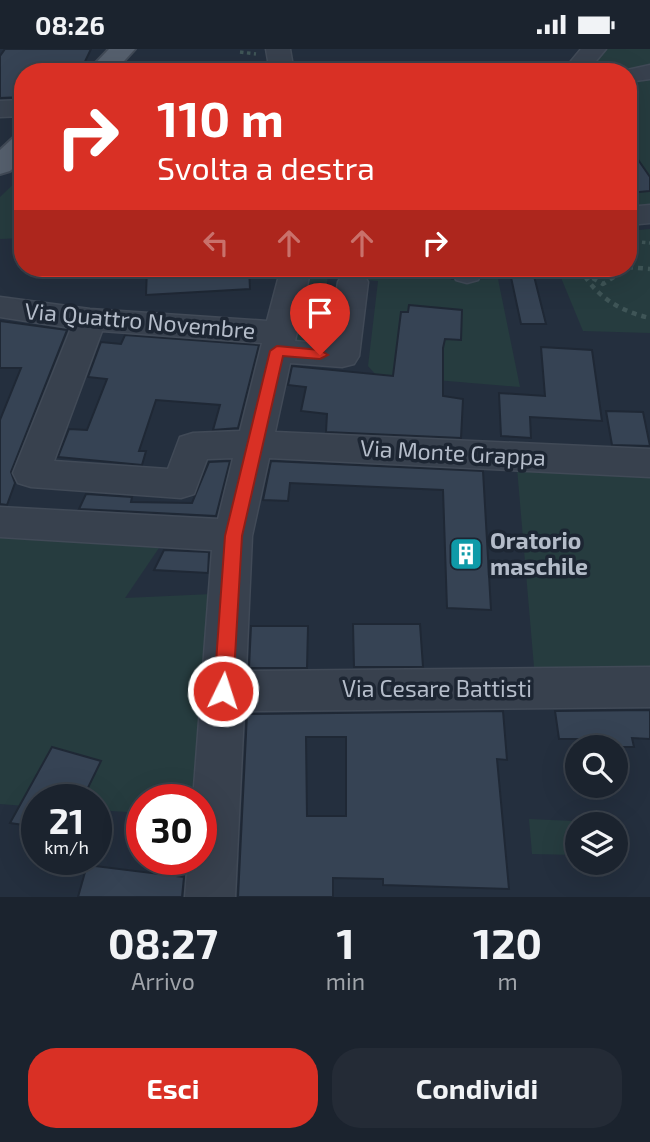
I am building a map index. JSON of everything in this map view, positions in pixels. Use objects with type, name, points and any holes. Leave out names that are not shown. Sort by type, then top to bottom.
[{"type":"main road","points":[[108,63],[123,49]]},
{"type":"main road","points":[[0,165],[14,152]]},
{"type":"street","points":[[582,63],[594,49]]},
{"type":"street","points":[[210,897],[233,536],[294,277]]},
{"type":"street","name":"Via Quattro Novembre","points":[[0,307],[278,342],[342,356],[353,282]]},
{"type":"street","name":"Via Monte Grappa","points":[[90,320],[31,473],[181,484],[193,446],[256,443],[650,463]]},
{"type":"street","points":[[0,522],[233,536]]},
{"type":"street","name":"Via Cesare Battisti","points":[[223,691],[650,687]]},
{"type":"path","points":[[584,277],[589,286],[601,297],[636,316],[650,319]]},
{"type":"path","points":[[591,277],[601,284],[611,283],[617,277]]},
{"type":"green space","points":[[605,49],[650,49],[650,207],[637,208],[637,63],[592,63]]},
{"type":"green space","points":[[14,184],[14,238],[0,239],[0,197]]},
{"type":"green space","points":[[650,229],[650,333],[583,331],[561,277],[637,277],[637,230]]},
{"type":"green space","points":[[304,277],[328,277],[316,345],[293,343]]},
{"type":"green space","points":[[328,277],[498,279],[520,387],[376,375],[368,366],[378,281]]},
{"type":"green space","points":[[517,468],[650,474],[650,674],[534,667]]},
{"type":"green space","points":[[0,531],[163,542],[125,598],[212,594],[194,784],[126,784],[126,812],[112,811],[112,784],[21,784],[21,806],[0,804]]},
{"type":"green space","points":[[529,819],[565,821],[565,855],[532,854]]},
{"type":"building","points":[[5,49],[91,49],[84,63],[14,63],[14,97],[0,98],[0,56]]},
{"type":"building","points":[[637,158],[650,177],[650,191],[637,192]]},
{"type":"building","points":[[147,277],[249,277],[250,289],[146,295]]},
{"type":"building","points":[[511,277],[534,277],[546,324],[521,324]]},
{"type":"building","points":[[409,305],[462,310],[461,340],[445,339],[443,348],[443,396],[463,399],[461,438],[326,432],[327,414],[301,411],[306,387],[288,385],[292,366],[393,376],[401,312],[408,312]]},
{"type":"building","points":[[0,321],[67,330],[11,472],[15,483],[7,505],[0,504],[0,420],[21,368],[0,368]]},
{"type":"building","points":[[125,335],[259,345],[238,428],[213,430],[220,405],[156,400],[139,451],[146,451],[142,465],[58,457],[69,429],[87,430],[107,379],[88,377],[101,342],[121,344]]},
{"type":"building","points":[[541,347],[592,350],[602,421],[530,417],[531,438],[501,436],[499,393],[545,396]]},
{"type":"building","points":[[606,411],[643,412],[650,446],[612,445]]},
{"type":"building","points":[[230,461],[216,516],[79,509],[86,494],[132,497],[131,502],[192,503],[209,462]]},
{"type":"building","name":"Oratorio maschile","points":[[271,461],[483,471],[491,610],[447,608],[443,490],[290,483],[288,501],[263,500]]},
{"type":"building","points":[[164,550],[209,552],[208,573],[154,570]]},
{"type":"building","points":[[353,624],[420,624],[423,667],[354,667]]},
{"type":"building","points":[[251,626],[308,626],[307,668],[249,668]]},
{"type":"building","points":[[650,710],[650,739],[632,738],[634,747],[628,747],[628,735],[565,735],[565,739],[559,739],[555,711]]},
{"type":"building","points":[[503,711],[507,760],[497,759],[509,889],[383,885],[383,879],[333,878],[333,897],[238,897],[247,714]],"holes":[[[306,737],[346,737],[346,816],[307,816]]]},
{"type":"building","points":[[52,747],[101,761],[90,784],[32,784]]},
{"type":"building","points":[[21,803],[21,825],[10,823]]},
{"type":"building","points":[[112,868],[126,870],[126,875],[184,877],[182,897],[78,897],[84,875],[112,875]]},
{"type":"place","name":"Oratorio maschile","points":[[466,554]]},
{"type":"route","points":[[223,691],[233,536],[277,351],[320,355]]}]
